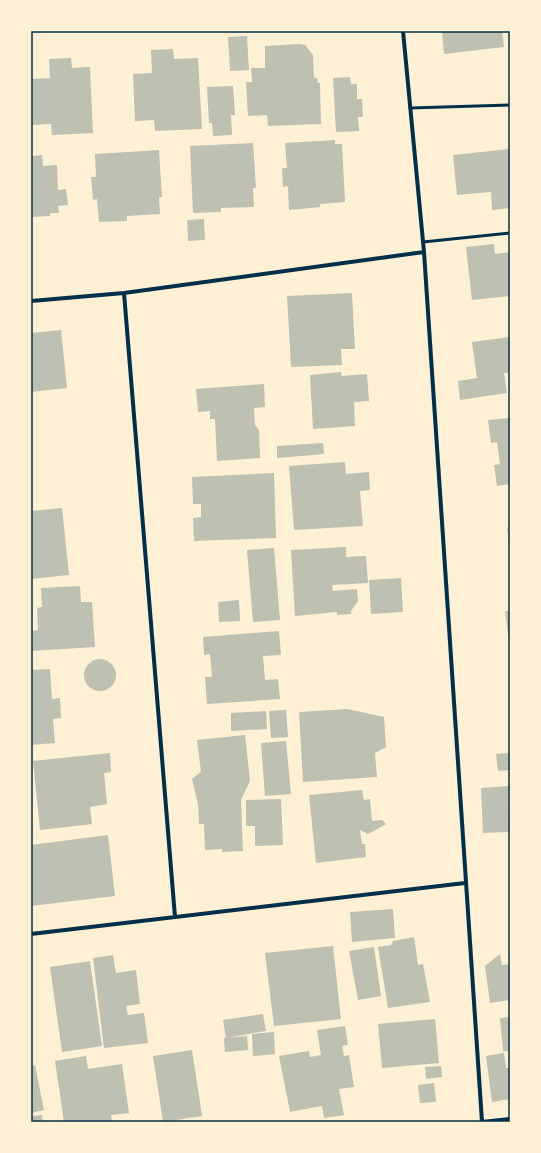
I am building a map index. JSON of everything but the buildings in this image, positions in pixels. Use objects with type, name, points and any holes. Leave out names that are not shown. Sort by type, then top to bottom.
[{"type":"street","points":[[403,31],[424,252],[482,1122],[510,1119]]},
{"type":"street","points":[[31,301],[124,293],[424,252]]},
{"type":"street","points":[[124,293],[175,917]]},
{"type":"street","points":[[31,934],[465,883]]},
{"type":"lane","points":[[410,108],[510,105]]},
{"type":"lane","points":[[423,242],[510,234]]}]
